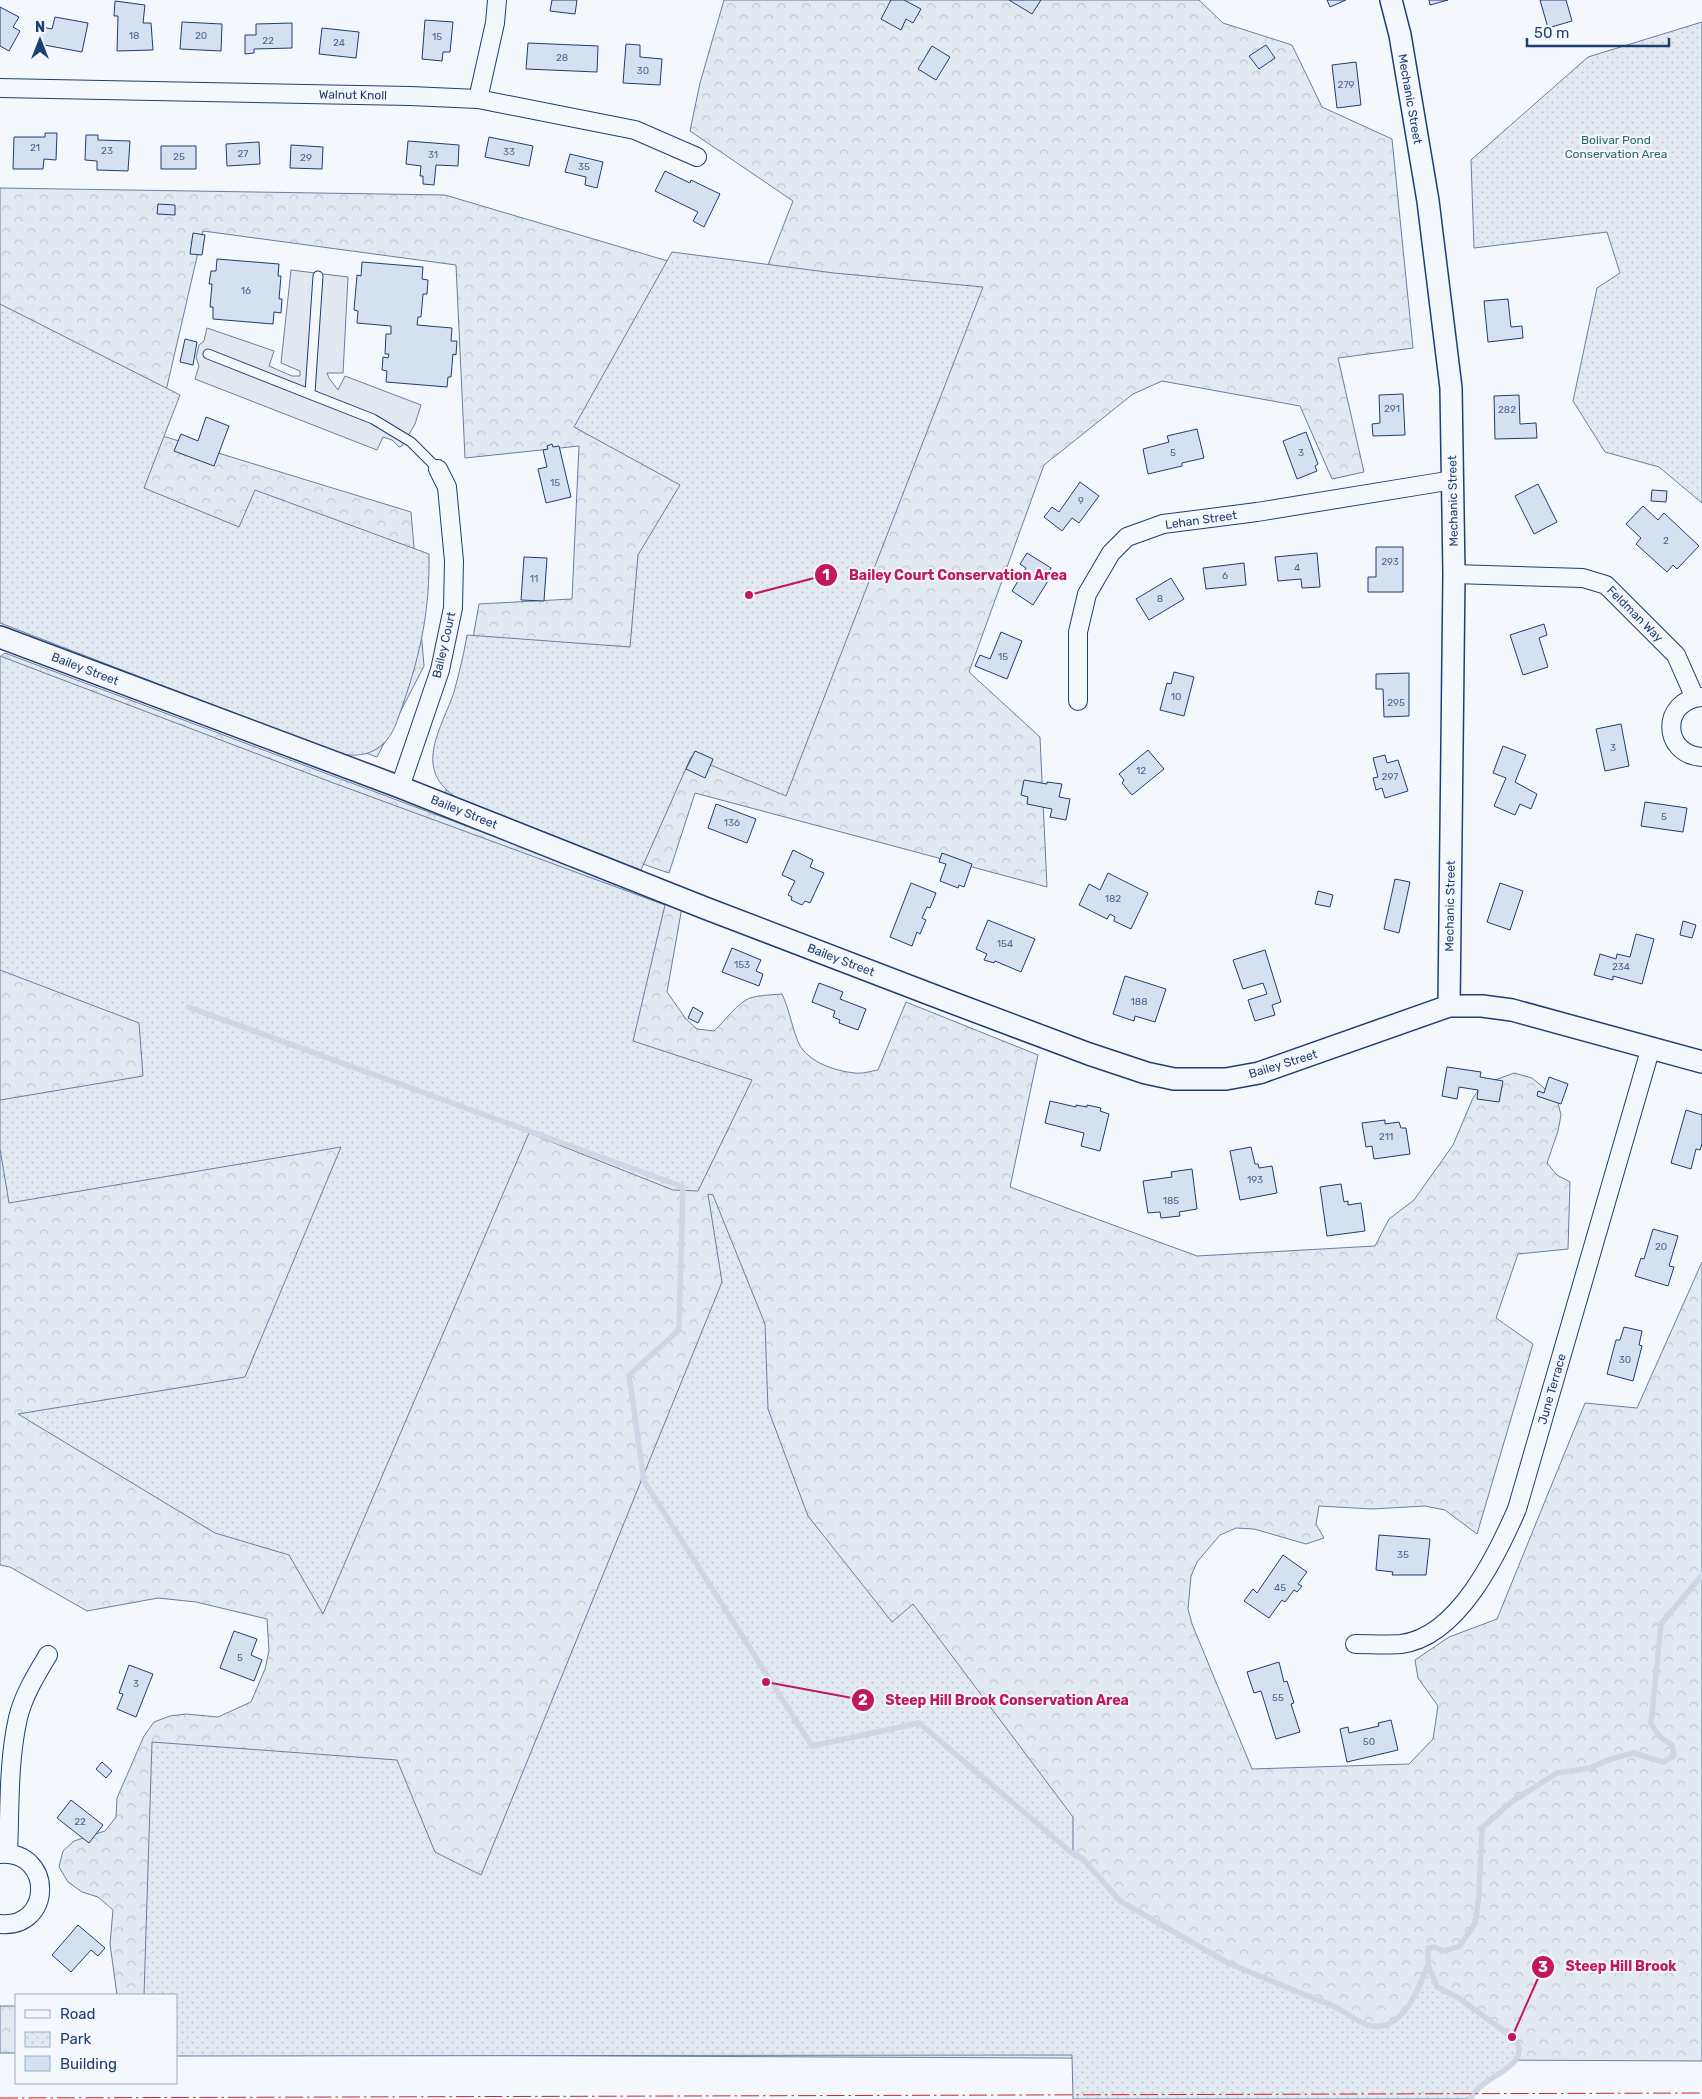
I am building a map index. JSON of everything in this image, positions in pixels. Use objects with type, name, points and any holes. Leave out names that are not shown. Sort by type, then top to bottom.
[{"type":"street","points":[[478,99],[495,23],[497,0]]},
{"type":"street","name":"Mechanic Street","points":[[1391,0],[1400,35],[1428,201],[1451,388],[1454,574],[1449,1006]]},
{"type":"street","name":"Walnut Knoll","points":[[0,88],[478,99],[635,130],[697,157]]},
{"type":"street","name":"Bailey Court","points":[[400,787],[440,670],[453,608],[454,561],[447,487],[438,469]]},
{"type":"street","name":"Lehan Street","points":[[1078,701],[1078,632],[1087,594],[1111,553],[1127,537],[1163,524],[1257,512],[1453,480]]},
{"type":"street","name":"Feldman Way","points":[[1454,574],[1583,578],[1606,585],[1676,655],[1699,697],[1686,701],[1678,707],[1673,715],[1672,735],[1682,751],[1691,756],[1702,757]]},
{"type":"street","name":"Bailey Street","points":[[0,637],[400,787],[705,908],[932,995],[1090,1054],[1146,1073],[1174,1080],[1226,1080],[1259,1073],[1449,1006],[1512,1010],[1702,1062]]},
{"type":"street","name":"June Terrace","points":[[1355,1644],[1402,1644],[1426,1636],[1459,1610],[1498,1551],[1517,1509],[1650,1047]]},
{"type":"street","points":[[0,1924],[13,1924],[24,1920],[32,1913],[38,1903],[41,1892],[36,1870],[29,1862],[19,1856],[4,1854],[13,1749],[18,1717],[27,1692],[48,1656]]},
{"type":"lane","points":[[310,393],[318,276]]},
{"type":"lane","points":[[208,354],[373,419],[411,442],[438,469]]},
{"type":"green space","points":[[724,0],[1199,0],[1223,23],[1292,45],[1322,107],[1392,139],[1413,348],[1338,358],[1364,472],[1332,479],[1300,406],[1162,381],[1133,394],[1044,465],[969,672],[1040,737],[1047,887],[695,793],[669,873],[445,796],[479,604],[572,599],[579,446],[465,458],[456,265],[203,231],[156,434],[411,512],[424,666],[377,757],[0,621],[0,188],[445,195],[759,288],[793,201],[690,131],[700,83]]},
{"type":"green space","name":"Bolivar Pond Conservation Area","points":[[1702,22],[1702,503],[1659,467],[1605,452],[1573,401],[1597,288],[1620,273],[1607,232],[1474,248],[1471,160],[1588,57]]},
{"type":"green space","points":[[672,252],[834,273],[983,287],[786,796],[691,757],[641,870],[454,796],[442,785],[435,773],[433,760],[434,747],[454,692],[467,635],[630,647],[638,555],[680,485],[574,427]]},
{"type":"green space","points":[[0,304],[180,395],[144,488],[239,527],[255,490],[429,554],[426,612],[415,667],[393,731],[382,745],[361,755],[338,753],[0,623]]},
{"type":"green space","points":[[5,653],[682,907],[667,992],[686,1019],[697,1029],[714,1031],[745,1000],[782,994],[797,1039],[806,1053],[829,1067],[847,1072],[864,1073],[878,1070],[906,1002],[1038,1055],[1010,1187],[1197,1256],[1375,1246],[1389,1219],[1414,1200],[1453,1145],[1473,1098],[1482,1085],[1514,1073],[1532,1078],[1557,1099],[1561,1115],[1558,1131],[1547,1163],[1557,1175],[1570,1182],[1568,1249],[1518,1254],[1496,1318],[1533,1344],[1477,1534],[1445,1510],[1425,1506],[1372,1509],[1319,1506],[1316,1524],[1324,1538],[1306,1544],[1254,1529],[1236,1528],[1220,1535],[1197,1562],[1191,1576],[1188,1609],[1192,1624],[1252,1769],[1409,1764],[1433,1739],[1438,1706],[1418,1678],[1415,1660],[1449,1637],[1497,1619],[1585,1403],[1637,1408],[1702,1262],[1702,2061],[178,2054],[178,1994],[117,1994],[110,1944],[113,1910],[98,1897],[82,1892],[68,1882],[59,1867],[63,1851],[74,1841],[105,1831],[116,1817],[117,1798],[144,1736],[154,1722],[170,1716],[186,1714],[218,1717],[251,1702],[265,1669],[269,1651],[267,1619],[196,1602],[158,1598],[87,1611],[10,1567],[0,1565],[0,657]]},
{"type":"green space","points":[[0,656],[331,782],[665,905],[633,1041],[752,1080],[698,1191],[673,1190],[529,1133],[323,1614],[289,1555],[215,1533],[18,1414],[245,1377],[341,1147],[9,1203],[0,1149],[0,1100],[143,1076],[139,1023],[0,970]]},
{"type":"green space","points":[[708,1194],[713,1195],[765,1324],[768,1409],[808,1516],[892,1622],[913,1604],[1073,1817],[1073,1854],[1083,1859],[1120,1901],[1228,1963],[1327,2003],[1368,2025],[1380,2026],[1390,2023],[1400,2016],[1414,1997],[1428,1965],[1437,1987],[1459,1998],[1519,2044],[1518,2058],[1513,2064],[1480,2086],[1470,2099],[1073,2099],[1072,2055],[178,2056],[178,1994],[144,1994],[152,1742],[397,1760],[435,1852],[481,1875],[722,1282]]},
{"type":"green space","points":[[0,2006],[15,2006],[15,2053],[0,2053]]},
{"type":"shaded area","points":[[291,270],[348,277],[343,373],[327,373],[338,390],[345,376],[421,405],[415,424],[402,446],[399,447],[392,440],[383,437],[377,450],[195,379],[199,366],[196,357],[199,345],[204,341],[207,328],[274,351],[269,366],[292,376],[300,376],[300,371],[281,363]]},
{"type":"building","points":[[552,0],[577,0],[575,14],[550,11]]},
{"type":"building","points":[[891,0],[904,0],[921,9],[913,23],[906,19],[901,30],[881,19]]},
{"type":"building","points":[[1009,0],[1041,0],[1032,14]]},
{"type":"building","points":[[1327,0],[1346,0],[1330,7]]},
{"type":"building","points":[[1429,0],[1448,0],[1430,5]]},
{"type":"building","points":[[1540,0],[1566,0],[1572,21],[1548,28]]},
{"type":"building","points":[[115,1],[145,5],[143,23],[151,23],[153,50],[117,51],[118,16],[114,16]]},
{"type":"building","points":[[0,7],[19,17],[13,27],[20,31],[9,51],[0,46]]},
{"type":"building","points":[[55,17],[88,23],[82,52],[39,44],[42,27],[52,29]]},
{"type":"building","points":[[425,20],[453,22],[450,52],[443,52],[442,61],[422,59]]},
{"type":"building","points":[[182,22],[222,24],[221,51],[180,49]]},
{"type":"building","points":[[292,23],[292,48],[254,49],[254,53],[245,54],[245,35],[256,35],[256,24]]},
{"type":"building","points":[[322,28],[359,32],[356,58],[319,54]]},
{"type":"building","points":[[528,43],[598,46],[597,72],[526,69]]},
{"type":"building","points":[[626,44],[640,45],[640,57],[662,59],[660,85],[623,83]]},
{"type":"building","points":[[1266,45],[1275,58],[1259,69],[1249,56]]},
{"type":"building","points":[[932,46],[950,57],[936,80],[918,69]]},
{"type":"building","points":[[1356,62],[1361,105],[1337,108],[1332,65]]},
{"type":"building","points":[[45,133],[57,133],[56,160],[44,159],[43,169],[13,169],[14,137],[45,137]]},
{"type":"building","points":[[86,135],[98,135],[98,140],[130,141],[128,171],[97,170],[97,161],[85,160]]},
{"type":"building","points":[[489,137],[533,146],[529,166],[485,157]]},
{"type":"building","points":[[408,141],[459,145],[458,166],[436,165],[434,185],[423,184],[423,176],[420,176],[421,166],[406,164]]},
{"type":"building","points":[[259,142],[260,164],[227,166],[226,144]]},
{"type":"building","points":[[291,145],[323,147],[322,169],[290,168]]},
{"type":"building","points":[[161,146],[196,146],[196,169],[161,169]]},
{"type":"building","points":[[570,154],[603,162],[597,188],[585,185],[586,177],[565,172]]},
{"type":"building","points":[[665,171],[690,183],[691,180],[720,194],[704,227],[693,221],[698,212],[655,191]]},
{"type":"building","points":[[158,204],[175,205],[175,215],[157,214]]},
{"type":"building","points":[[193,233],[205,235],[202,255],[190,254]]},
{"type":"building","points":[[217,259],[279,264],[278,276],[281,276],[279,299],[282,299],[281,313],[274,312],[273,324],[213,319],[213,307],[210,307],[212,284],[209,284],[211,271],[216,271]]},
{"type":"building","points":[[362,262],[423,267],[422,279],[428,280],[427,294],[423,294],[421,317],[418,317],[417,325],[452,328],[451,341],[457,341],[456,355],[453,354],[451,377],[448,377],[447,387],[386,382],[387,371],[382,370],[383,357],[388,358],[389,354],[385,354],[386,334],[391,334],[391,326],[357,323],[358,311],[354,310],[357,275],[361,276]]},
{"type":"building","points":[[1508,299],[1511,327],[1522,326],[1523,338],[1488,342],[1484,301]]},
{"type":"building","points":[[185,339],[197,342],[193,365],[180,362]]},
{"type":"building","points":[[1403,394],[1405,435],[1373,436],[1372,424],[1380,423],[1379,395]]},
{"type":"building","points":[[1519,395],[1520,424],[1536,423],[1537,438],[1495,439],[1494,396]]},
{"type":"building","points":[[206,417],[229,426],[214,466],[174,451],[181,434],[198,441]]},
{"type":"building","points":[[1197,429],[1204,458],[1182,463],[1182,466],[1148,474],[1143,449],[1169,442],[1167,436]]},
{"type":"building","points":[[1306,432],[1318,464],[1315,466],[1317,471],[1297,479],[1283,441]]},
{"type":"building","points":[[552,444],[553,447],[559,446],[571,497],[546,503],[538,469],[547,467],[543,450],[548,449],[547,446]]},
{"type":"building","points":[[1080,482],[1099,496],[1079,523],[1072,518],[1062,531],[1044,517],[1052,507],[1059,512]]},
{"type":"building","points":[[1538,484],[1557,522],[1534,534],[1515,496]]},
{"type":"building","points":[[1652,490],[1667,491],[1666,502],[1651,501]]},
{"type":"building","points":[[1643,506],[1658,520],[1664,513],[1699,546],[1677,569],[1673,565],[1667,572],[1636,544],[1641,538],[1626,524]]},
{"type":"building","points":[[1376,547],[1403,547],[1403,592],[1368,592],[1368,577],[1376,577]]},
{"type":"building","points":[[1027,553],[1051,568],[1045,579],[1048,581],[1033,605],[1012,591],[1026,568],[1020,564]]},
{"type":"building","points":[[1317,553],[1320,587],[1302,588],[1301,579],[1278,581],[1275,557]]},
{"type":"building","points":[[524,557],[547,558],[544,601],[521,600]]},
{"type":"building","points":[[1244,563],[1246,585],[1206,589],[1203,568]]},
{"type":"building","points":[[1171,578],[1184,599],[1149,620],[1136,599]]},
{"type":"building","points":[[1544,624],[1547,635],[1539,638],[1548,667],[1523,675],[1510,635]]},
{"type":"building","points":[[1001,632],[1022,641],[1007,679],[975,666],[980,655],[990,659]]},
{"type":"building","points":[[1174,672],[1194,677],[1184,716],[1160,710],[1167,683],[1171,684]]},
{"type":"building","points":[[1409,673],[1409,716],[1384,717],[1383,689],[1376,689],[1376,674]]},
{"type":"building","points":[[1621,724],[1629,766],[1605,771],[1596,729]]},
{"type":"building","points":[[1503,746],[1526,755],[1515,782],[1537,794],[1531,809],[1520,804],[1515,815],[1494,806],[1506,778],[1493,773]]},
{"type":"building","points":[[1148,750],[1164,769],[1132,795],[1122,783],[1124,780],[1119,774]]},
{"type":"building","points":[[695,751],[713,759],[705,778],[686,769]]},
{"type":"building","points":[[1385,755],[1387,763],[1398,760],[1408,791],[1385,798],[1382,788],[1376,790],[1373,778],[1378,777],[1373,758]]},
{"type":"building","points":[[1024,780],[1047,784],[1047,782],[1062,784],[1059,797],[1070,799],[1066,820],[1050,817],[1052,809],[1027,804],[1028,797],[1021,795]]},
{"type":"building","points":[[1645,802],[1687,808],[1683,832],[1641,826]]},
{"type":"building","points":[[716,804],[756,819],[747,843],[708,828]]},
{"type":"building","points":[[793,850],[813,860],[810,867],[824,873],[810,903],[805,901],[802,905],[791,900],[792,897],[788,895],[795,881],[782,875]]},
{"type":"building","points":[[942,853],[972,864],[964,887],[959,885],[958,888],[940,881],[946,864],[939,862]]},
{"type":"building","points":[[1108,873],[1148,893],[1131,929],[1114,921],[1115,917],[1110,914],[1107,919],[1079,905],[1089,884],[1100,890]]},
{"type":"building","points":[[1395,879],[1410,882],[1399,933],[1384,929]]},
{"type":"building","points":[[911,883],[936,893],[930,908],[927,907],[922,918],[926,920],[920,934],[917,932],[912,946],[890,937]]},
{"type":"building","points":[[1500,883],[1523,891],[1510,930],[1487,922]]},
{"type":"building","points":[[1318,891],[1333,895],[1330,907],[1315,904]]},
{"type":"building","points":[[988,920],[1035,939],[1021,972],[995,961],[994,963],[984,960],[987,954],[976,949]]},
{"type":"building","points":[[1683,921],[1696,925],[1692,938],[1680,935]]},
{"type":"building","points":[[1636,934],[1654,939],[1642,984],[1613,976],[1613,980],[1594,975],[1600,954],[1616,959],[1617,954],[1630,957]]},
{"type":"building","points":[[732,948],[761,960],[756,971],[763,974],[759,986],[722,972]]},
{"type":"building","points":[[1265,950],[1281,1002],[1272,1005],[1275,1015],[1255,1021],[1248,1000],[1267,994],[1263,983],[1243,989],[1233,960]]},
{"type":"building","points":[[1125,976],[1166,989],[1155,1022],[1135,1016],[1134,1021],[1113,1014]]},
{"type":"building","points":[[819,983],[843,992],[840,999],[866,1009],[858,1030],[839,1023],[840,1020],[833,1017],[835,1011],[812,1002]]},
{"type":"building","points":[[693,1007],[703,1013],[698,1023],[688,1018]]},
{"type":"building","points":[[1447,1067],[1481,1072],[1480,1077],[1503,1081],[1499,1102],[1477,1099],[1478,1090],[1459,1087],[1457,1099],[1442,1096]]},
{"type":"building","points":[[1549,1077],[1568,1084],[1561,1104],[1537,1096],[1538,1091],[1544,1093]]},
{"type":"building","points":[[1050,1101],[1076,1107],[1076,1105],[1087,1107],[1087,1105],[1101,1108],[1100,1111],[1109,1114],[1100,1151],[1081,1146],[1084,1133],[1045,1123]]},
{"type":"building","points":[[1686,1110],[1702,1115],[1702,1144],[1700,1150],[1696,1149],[1691,1169],[1671,1163]]},
{"type":"building","points":[[1385,1120],[1385,1124],[1399,1122],[1401,1128],[1406,1128],[1410,1154],[1374,1159],[1372,1146],[1366,1147],[1362,1123]]},
{"type":"building","points":[[1251,1147],[1255,1164],[1258,1164],[1259,1168],[1272,1166],[1277,1193],[1240,1200],[1230,1151]]},
{"type":"building","points":[[1192,1169],[1197,1209],[1179,1212],[1180,1216],[1161,1218],[1160,1212],[1148,1213],[1143,1181],[1172,1177],[1171,1172]]},
{"type":"building","points":[[1341,1184],[1344,1202],[1348,1201],[1348,1205],[1361,1203],[1365,1231],[1327,1236],[1320,1187]]},
{"type":"building","points":[[1653,1229],[1678,1236],[1669,1266],[1674,1267],[1668,1286],[1635,1276],[1641,1258],[1644,1259]]},
{"type":"building","points":[[1624,1327],[1642,1331],[1639,1345],[1642,1346],[1633,1381],[1607,1374],[1616,1340],[1620,1340]]},
{"type":"building","points":[[1379,1535],[1430,1539],[1426,1575],[1392,1575],[1393,1572],[1376,1570]]},
{"type":"building","points":[[1283,1555],[1307,1572],[1298,1584],[1302,1586],[1297,1592],[1294,1590],[1285,1602],[1282,1600],[1269,1618],[1244,1601],[1253,1589],[1257,1593]]},
{"type":"building","points":[[234,1631],[257,1639],[251,1655],[262,1660],[254,1681],[220,1668]]},
{"type":"building","points":[[1279,1662],[1284,1682],[1287,1681],[1294,1703],[1291,1704],[1300,1732],[1276,1739],[1261,1691],[1254,1693],[1247,1672]]},
{"type":"building","points":[[129,1665],[153,1674],[136,1717],[117,1709],[123,1694],[119,1693]]},
{"type":"building","points":[[1391,1720],[1398,1750],[1347,1762],[1340,1729],[1348,1727],[1349,1733],[1379,1726],[1378,1723]]},
{"type":"building","points":[[102,1762],[112,1771],[106,1778],[96,1769]]},
{"type":"building","points":[[71,1800],[103,1825],[89,1843],[57,1818]]},
{"type":"building","points":[[78,1925],[105,1948],[98,1956],[91,1950],[71,1972],[52,1955]]},
{"type":"waterway","points":[[188,1007],[683,1187],[679,1330],[629,1375],[644,1481],[812,1746],[919,1723],[1073,1854],[1083,1859],[1120,1901],[1228,1963],[1327,2003],[1368,2025],[1380,2026],[1390,2023],[1400,2016],[1414,1997],[1428,1965]]},
{"type":"waterway","points":[[1470,2099],[1486,2082],[1503,2072],[1516,2060],[1519,2053],[1518,2045],[1512,2037],[1459,1998],[1437,1987],[1428,1965],[1428,1948],[1434,1947],[1444,1951],[1460,1946],[1475,1923],[1479,1896],[1482,1828],[1510,1803],[1557,1773],[1590,1768],[1611,1759],[1633,1753],[1663,1762],[1674,1756],[1672,1745],[1660,1737],[1651,1724],[1661,1624],[1702,1575]]},
{"type":"power","points":[[0,2098],[1702,2093]]},
{"type":"place","name":"Bailey Court Conservation Area","points":[[749,595]]},
{"type":"place","name":"Steep Hill Brook Conservation Area","points":[[766,1682]]},
{"type":"place","name":"Steep Hill Brook","points":[[1512,2037]]}]
